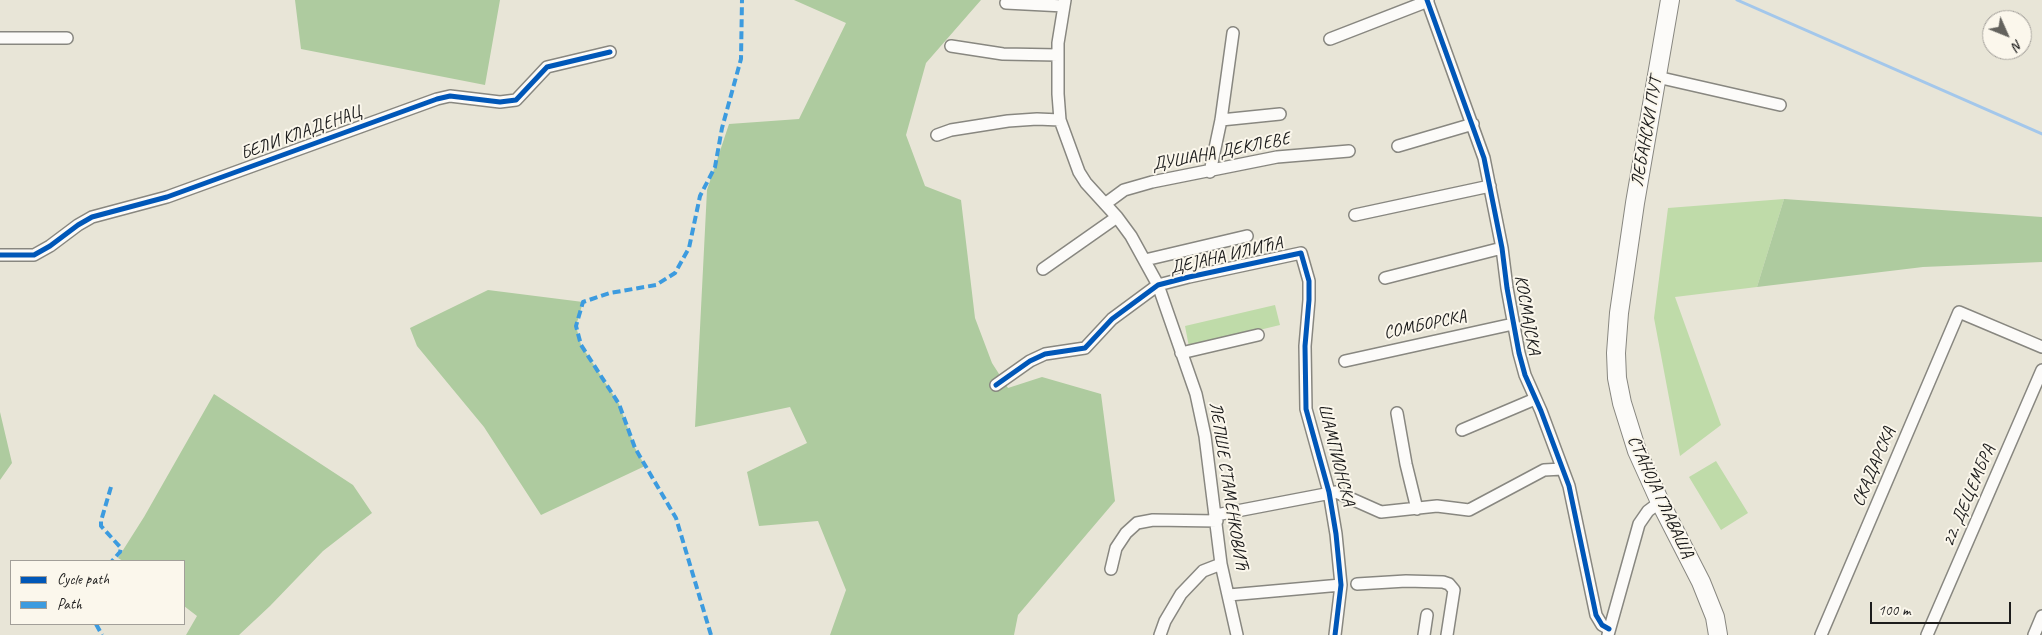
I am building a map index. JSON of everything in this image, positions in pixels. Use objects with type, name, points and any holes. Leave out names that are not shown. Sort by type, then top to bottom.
[{"type":"main road","name":"ЛЕБАНСКИ ПУТ","points":[[1625,265],[1670,0]]},
{"type":"main road","name":"СТАНОЈА ГЛАВАША","points":[[1625,265],[1618,313],[1618,378],[1629,429],[1660,502],[1701,582],[1715,617],[1718,635]]},
{"type":"street","points":[[1330,39],[1427,0]]},
{"type":"street","name":"КОСМАЈСКА","points":[[1427,0],[1484,158],[1502,248],[1513,324],[1525,375],[1568,486],[1596,615],[1609,632]]},
{"type":"street","name":"ЛЕПШЕ СТАМЕНКОВИЋ","points":[[1006,3],[1065,3],[1058,43],[1060,120],[1079,172],[1086,183],[1117,217],[1145,260],[1158,285],[1196,394],[1205,436],[1221,564],[1237,635]]},
{"type":"street","points":[[1210,172],[1221,120],[1233,33]]},
{"type":"street","points":[[0,38],[67,38]]},
{"type":"street","points":[[951,46],[1003,54],[1058,56]]},
{"type":"street","name":"БЕЛИ КЛАДЕНАЦ","points":[[0,255],[34,255],[41,252],[78,224],[92,217],[167,196],[437,99],[450,96],[500,102],[516,100],[547,67],[610,52]]},
{"type":"street","points":[[1657,77],[1780,106]]},
{"type":"street","points":[[1221,120],[1280,114]]},
{"type":"street","points":[[937,135],[951,130],[1008,121],[1060,120]]},
{"type":"street","points":[[1398,146],[1473,124]]},
{"type":"street","name":"ДУШАНА ДЕКЛЕВЕ","points":[[1105,204],[1124,190],[1152,182],[1210,172],[1277,157],[1349,150]]},
{"type":"street","points":[[1355,215],[1490,186]]},
{"type":"street","points":[[1043,269],[1117,217]]},
{"type":"street","points":[[1145,260],[1246,236]]},
{"type":"street","points":[[1385,278],[1502,248]]},
{"type":"street","name":"ДЕЈАНА ИЛИЋА","points":[[1158,285],[1301,253]]},
{"type":"street","name":"ШАМПИОНСКА","points":[[1301,253],[1309,281],[1305,346],[1305,398],[1329,492],[1341,585],[1335,635]]},
{"type":"street","points":[[996,385],[1030,361],[1045,354],[1085,348],[1112,319],[1158,285]]},
{"type":"street","name":"СКАДАРСКА","points":[[1821,635],[1959,312],[2042,348]]},
{"type":"street","name":"СОМБОРСКА","points":[[1345,362],[1513,324]]},
{"type":"street","points":[[1181,353],[1258,335]]},
{"type":"street","name":"22. ДЕЦЕМБРА","points":[[1927,635],[2042,370]]},
{"type":"street","points":[[1462,430],[1535,399]]},
{"type":"street","points":[[1397,413],[1406,464],[1417,509]]},
{"type":"street","points":[[1111,569],[1116,548],[1126,533],[1137,523],[1154,520],[1216,518],[1329,492],[1344,494],[1381,512],[1437,506],[1468,510],[1544,470],[1562,469]]},
{"type":"street","points":[[1609,632],[1639,524],[1648,511],[1660,502]]},
{"type":"street","points":[[1160,635],[1164,621],[1181,594],[1203,571],[1221,564]]},
{"type":"street","points":[[1357,584],[1443,582],[1452,586],[1454,590],[1452,610],[1447,635]]},
{"type":"street","points":[[1229,595],[1341,585]]},
{"type":"street","points":[[1424,635],[1428,615]]},
{"type":"street","points":[[2034,635],[2042,616]]},
{"type":"green space","points":[[295,0],[500,0],[485,85],[301,49]]},
{"type":"green space","points":[[794,0],[981,0],[926,63],[906,135],[925,186],[961,200],[975,318],[992,363],[1008,388],[1042,377],[1101,394],[1115,501],[1018,615],[1014,635],[830,635],[846,590],[818,521],[759,526],[747,472],[807,443],[790,407],[695,427],[707,190],[729,124],[799,119],[846,23]]},
{"type":"green space","points":[[1784,199],[1757,287],[1675,297],[1721,425],[1680,456],[1654,318],[1668,208]]},
{"type":"green space","points":[[1784,199],[2042,217],[2042,262],[1923,267],[1757,287]]},
{"type":"green space","points":[[488,290],[583,302],[576,326],[581,345],[619,404],[635,448],[645,466],[541,515],[484,427],[417,346],[410,328]]},
{"type":"green space","points":[[1275,305],[1280,325],[1189,347],[1185,326]]},
{"type":"green space","points":[[214,394],[353,485],[372,513],[323,551],[239,635],[186,635],[197,616],[185,607],[185,560],[121,560],[118,558],[144,517]]},
{"type":"green space","points":[[0,412],[12,463],[0,480]]},
{"type":"green space","points":[[1716,461],[1748,513],[1721,530],[1689,477]]},
{"type":"waterway","points":[[1737,0],[2042,134]]},
{"type":"marked path","points":[[711,635],[676,518],[635,448],[619,404],[581,345],[576,326],[583,302],[610,293],[656,285],[675,273],[689,248],[700,196],[715,167],[722,128],[741,59],[742,0]]},
{"type":"marked path","points":[[111,487],[101,526],[121,548],[113,560]]},
{"type":"marked path","points":[[97,625],[102,635]]},
{"type":"cycle path","points":[[1427,0],[1484,158],[1502,248],[1519,353],[1525,375],[1541,411],[1569,486],[1596,615],[1602,625],[1609,629]]},
{"type":"cycle path","points":[[0,255],[34,255],[92,217],[167,197],[437,99],[450,96],[500,102],[516,100],[547,67],[610,52]]},
{"type":"cycle path","points":[[996,385],[1030,361],[1045,354],[1085,348],[1112,319],[1158,285],[1301,253],[1309,281],[1305,346],[1306,409],[1329,492],[1336,534],[1341,585],[1335,635]]}]
